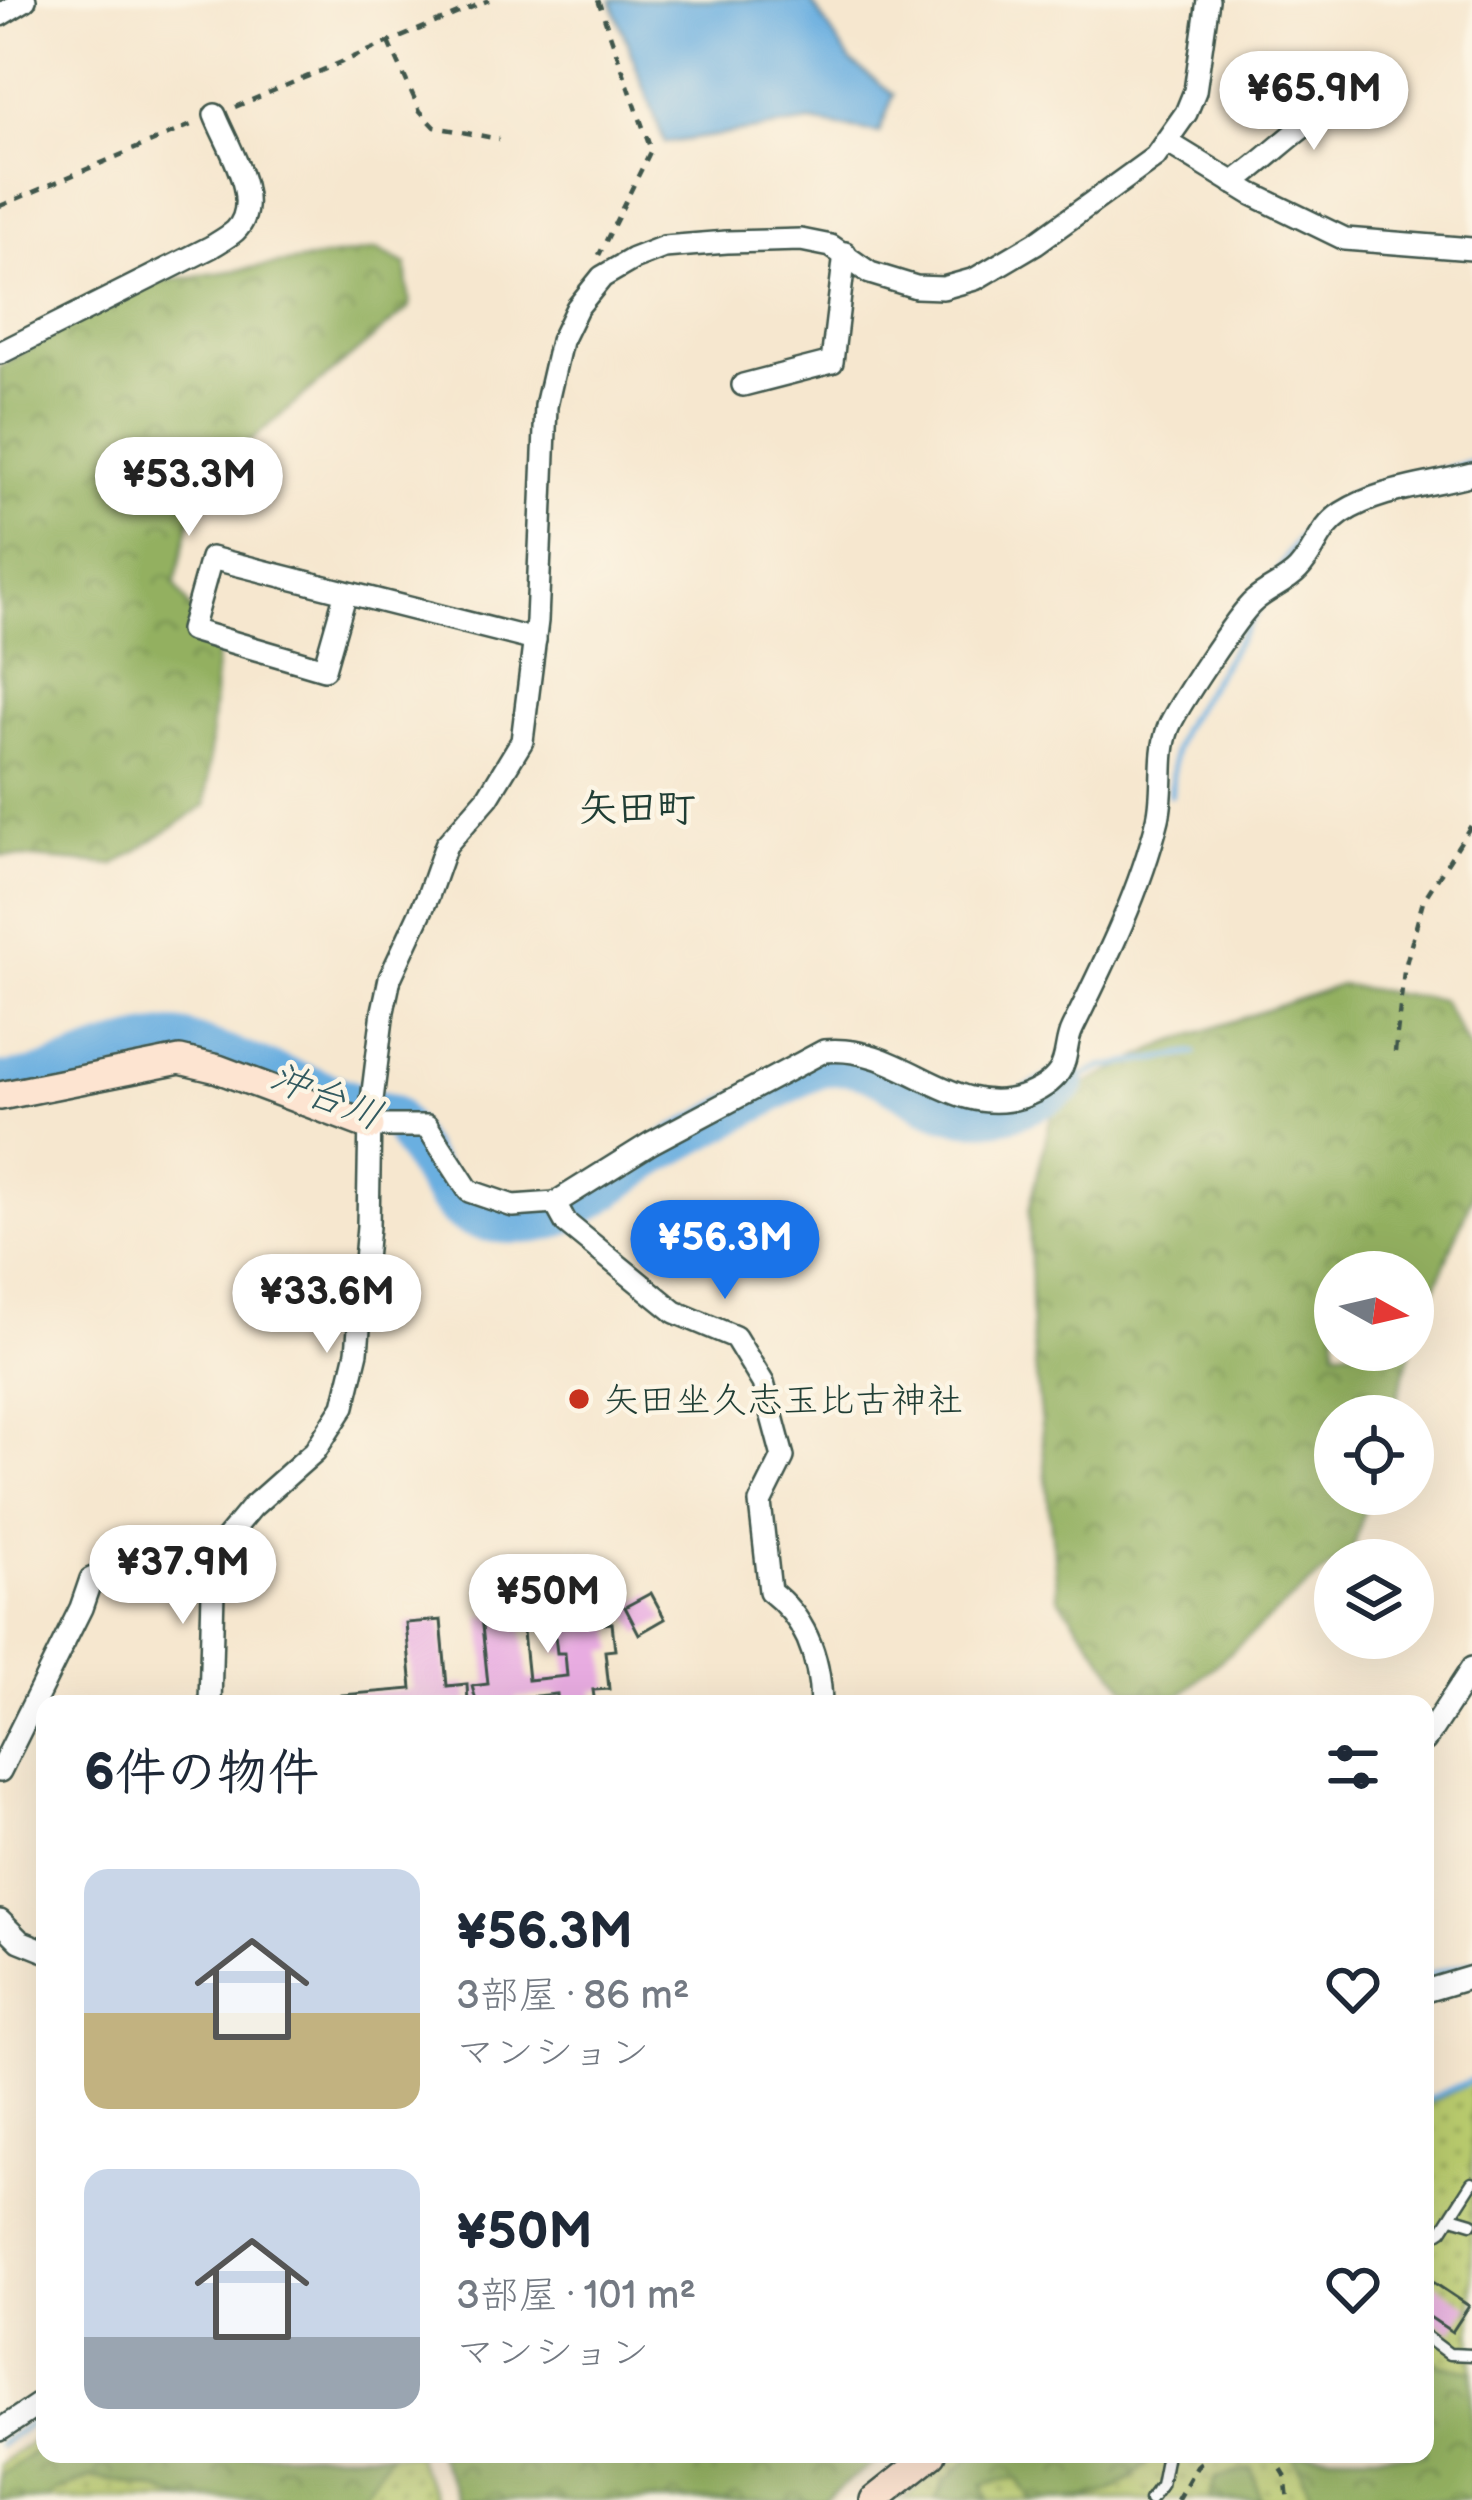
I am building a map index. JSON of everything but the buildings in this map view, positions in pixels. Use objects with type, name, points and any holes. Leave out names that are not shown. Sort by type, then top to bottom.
[{"type":"street","points":[[0,15],[25,0]]},
{"type":"street","points":[[210,1695],[214,1553],[252,1507],[315,1451],[344,1406],[357,1352],[370,1184],[383,1118],[382,1011],[391,978],[446,845],[488,797],[522,741],[535,640],[546,406],[561,341],[577,308],[602,277],[664,248],[801,240],[831,245],[870,273],[916,287],[943,288],[975,279],[1133,175],[1167,142],[1196,91],[1208,0]]},
{"type":"street","points":[[1234,183],[1311,116],[1349,94],[1378,87]]},
{"type":"street","points":[[0,353],[211,248],[238,229],[246,213],[247,194],[215,115]]},
{"type":"street","points":[[1167,142],[1234,183],[1345,238],[1472,249]]},
{"type":"street","points":[[742,385],[832,362],[845,254]]},
{"type":"street","points":[[560,1213],[651,1143],[824,1051],[890,1060],[974,1100],[1023,1096],[1053,1080],[1063,1066],[1072,1028],[1102,974],[1158,821],[1170,724],[1242,612],[1289,578],[1327,524],[1375,495],[1472,474]]},
{"type":"street","points":[[346,592],[324,669],[191,630],[211,558],[346,592],[535,640]]},
{"type":"street","points":[[0,1096],[180,1060],[383,1118],[427,1126],[470,1191],[512,1206],[560,1213],[675,1312],[735,1337],[763,1383],[783,1457],[760,1503],[770,1592],[793,1608],[818,1663],[820,1695]]},
{"type":"street","points":[[38,1695],[91,1579],[152,1551],[214,1553]]},
{"type":"street","points":[[1434,1726],[1472,1668]]},
{"type":"street","points":[[0,1771],[36,1699]]},
{"type":"street","points":[[0,1922],[20,1942],[36,1948]]},
{"type":"street","points":[[1434,1988],[1472,1977]]},
{"type":"street","points":[[0,2430],[36,2406]]},
{"type":"street","points":[[874,2500],[921,2463]]},
{"type":"lane","points":[[1434,2233],[1452,2217],[1472,2183]]},
{"type":"lane","points":[[1452,2217],[1472,2224]]},
{"type":"lane","points":[[1434,2343],[1449,2354],[1472,2355]]},
{"type":"lane","points":[[1150,2500],[1161,2485],[1165,2463]]},
{"type":"path","points":[[0,206],[489,0]]},
{"type":"path","points":[[596,260],[651,150],[598,0]]},
{"type":"path","points":[[389,42],[420,111],[435,128],[499,139]]},
{"type":"path","points":[[1395,1052],[1404,971],[1423,901],[1472,824]]},
{"type":"path","points":[[1178,2500],[1199,2463]]},
{"type":"path","points":[[1278,2463],[1285,2475],[1288,2500]]},
{"type":"green space","points":[[377,250],[406,265],[410,307],[199,484],[175,584],[217,652],[206,805],[115,865],[0,855],[0,366],[141,284]]},
{"type":"green space","points":[[1340,985],[1442,1000],[1472,1053],[1472,1196],[1434,1291],[1434,1251],[1314,1251],[1314,1371],[1405,1371],[1398,1395],[1314,1395],[1314,1515],[1363,1515],[1356,1539],[1314,1539],[1314,1580],[1180,1695],[1127,1690],[1058,1597],[1032,1335],[1029,1211],[1055,1100],[1166,1044]]},
{"type":"green space","points":[[1472,2082],[1472,2500],[901,2500],[949,2463],[1434,2463],[1434,2101]]},
{"type":"green space","points":[[1434,2359],[1440,2365],[1472,2371],[1472,2500],[1309,2500],[1297,2463],[1434,2463]]},
{"type":"green space","points":[[36,2438],[36,2463],[419,2463],[441,2500],[0,2500],[0,2464]]},
{"type":"green space","points":[[36,2450],[36,2463],[384,2463],[359,2500],[186,2500],[92,2477],[48,2500],[0,2500],[0,2476]]},
{"type":"green space","points":[[442,2463],[873,2463],[822,2500],[462,2500]]},
{"type":"green space","points":[[965,2463],[1146,2463],[1123,2484],[1082,2498],[1031,2500],[1016,2478],[982,2485],[987,2500],[935,2500],[945,2481]]},
{"type":"green space","points":[[1252,2469],[1261,2500],[1210,2500],[1215,2478]]},
{"type":"water","points":[[611,0],[810,0],[851,62],[894,94],[879,133],[811,122],[665,143]]},
{"type":"waterway","points":[[1275,577],[1293,546],[1334,505],[1382,484],[1472,463]]},
{"type":"waterway","points":[[1171,795],[1181,729],[1258,610]]},
{"type":"waterway","points":[[1088,1018],[1136,916]]},
{"type":"waterway","name":"沖台川","points":[[0,1082],[47,1074],[138,1044],[184,1040],[393,1115],[460,1212],[491,1223],[516,1224],[549,1221],[578,1208],[671,1148],[820,1069],[844,1066],[870,1071],[929,1104],[966,1115],[1001,1114],[1034,1103],[1066,1084]]},
{"type":"waterway","points":[[1066,1084],[1103,1067],[1195,1053]]},
{"type":"waterway","points":[[1066,1084],[1075,1059]]},
{"type":"waterway","points":[[1434,1974],[1472,1963]]},
{"type":"waterway","points":[[1434,2097],[1472,2080]]},
{"type":"waterway","points":[[0,2444],[36,2419]]},
{"type":"place","name":"矢田坐久志玉比古神社","points":[[579,1399]]},
{"type":"district","name":"矢田町","points":[[637,807]]}]
